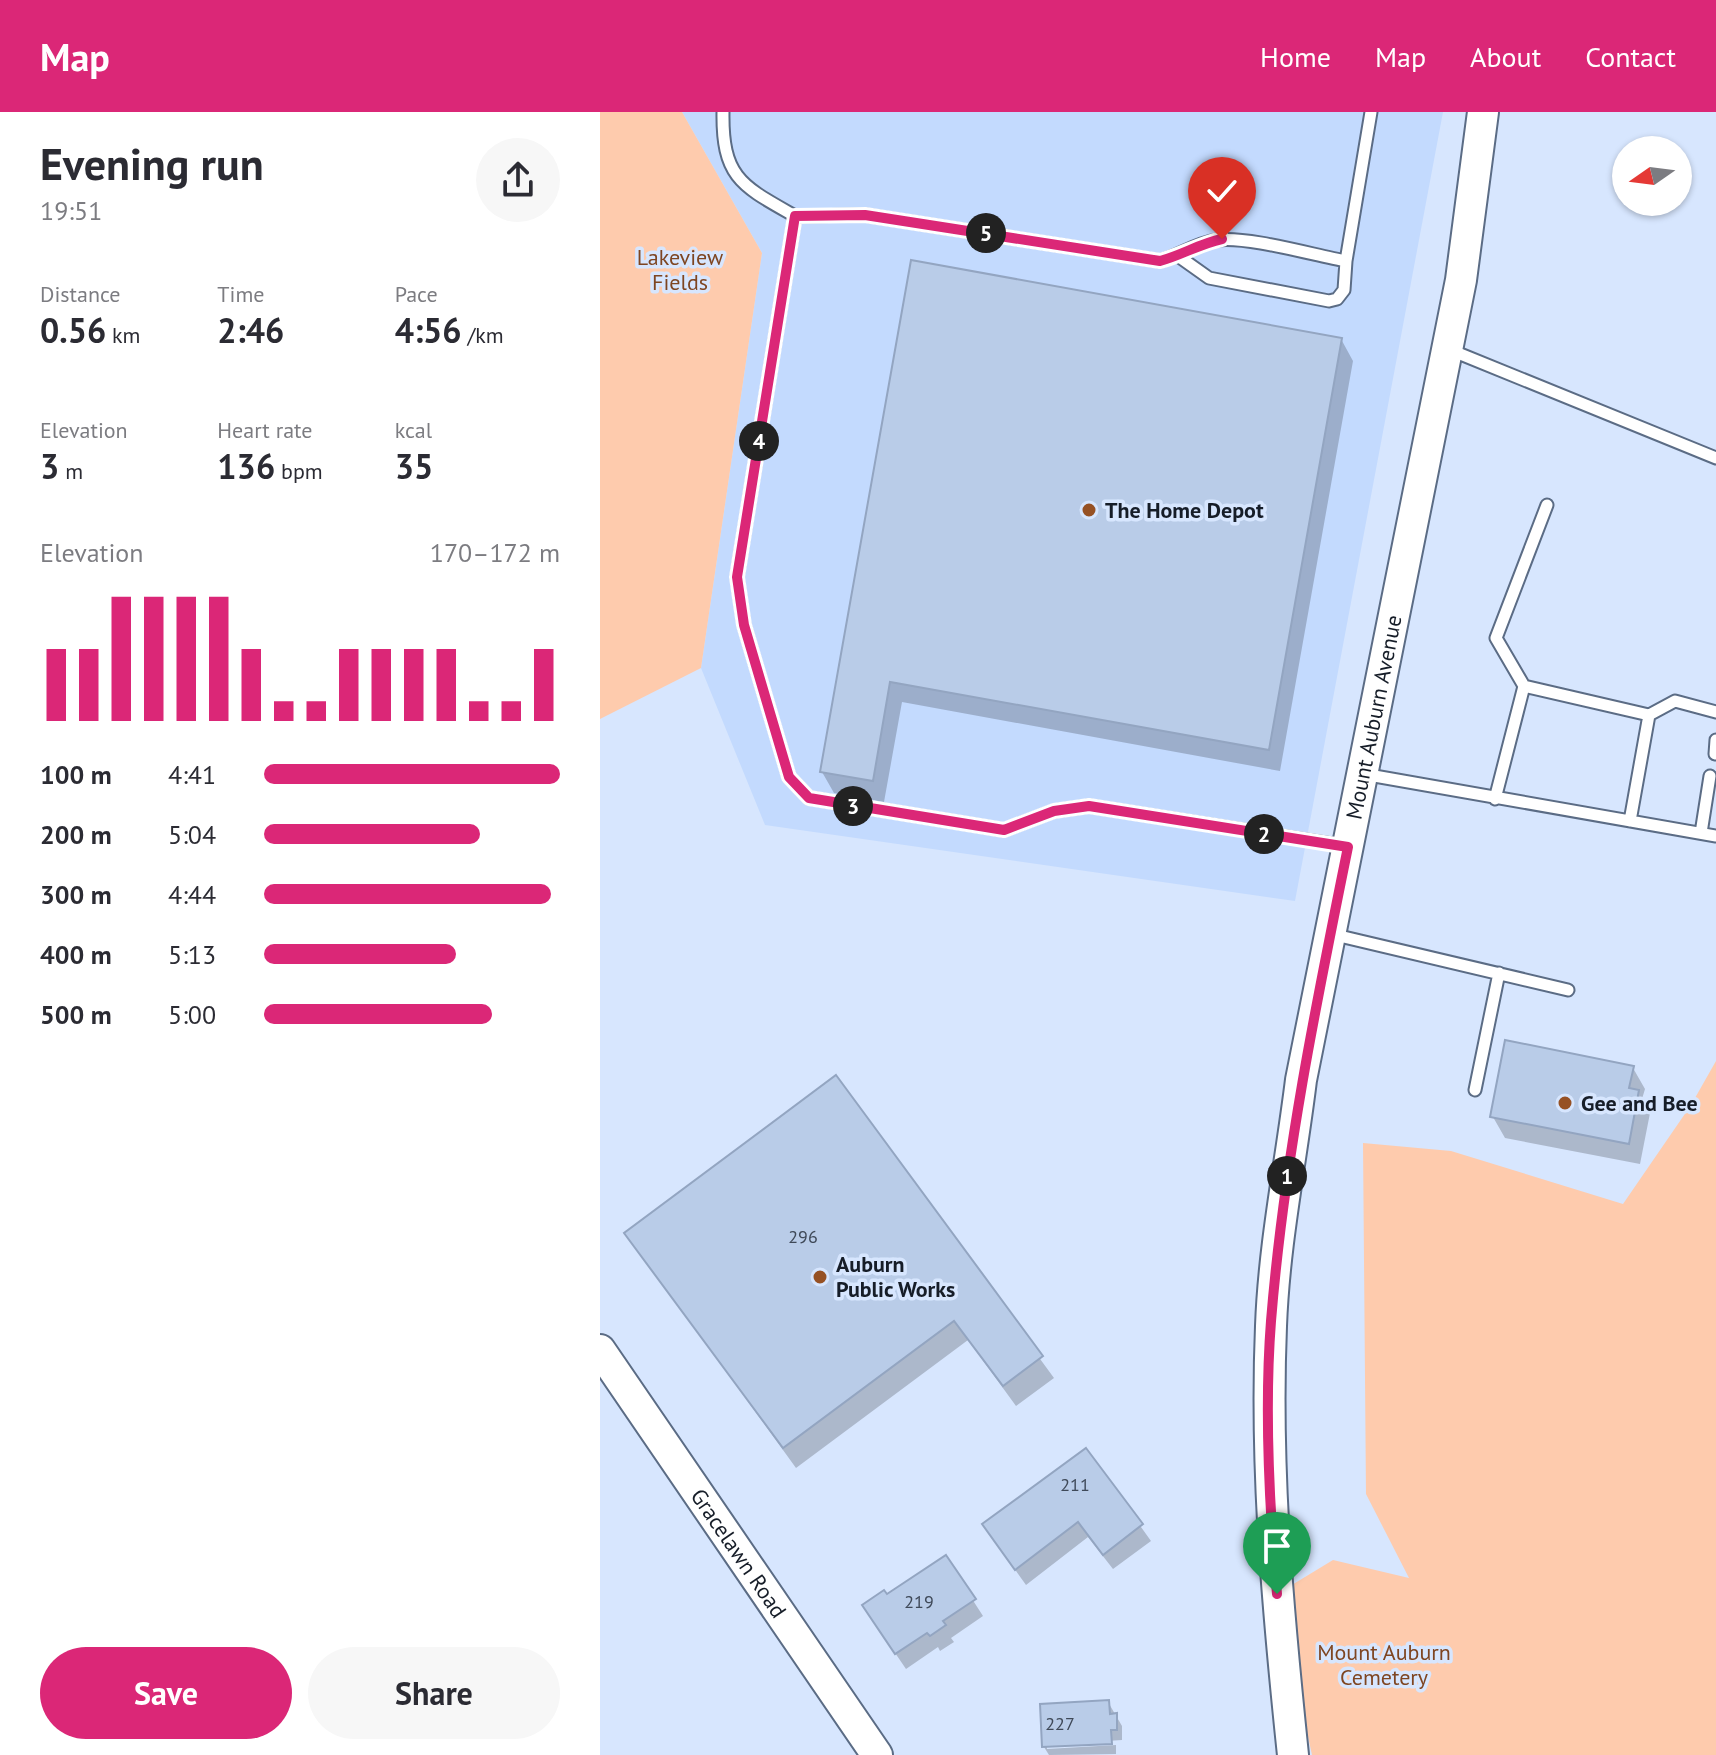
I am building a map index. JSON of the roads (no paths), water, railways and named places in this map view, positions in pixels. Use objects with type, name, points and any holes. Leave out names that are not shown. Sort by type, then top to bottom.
[{"type":"main road","name":"Mount Auburn Avenue","points":[[1293,1755],[1270,1515],[1271,1324],[1283,1195],[1301,1080],[1461,280],[1483,112]]},
{"type":"main road","name":"Gracelawn Road","points":[[600,1350],[877,1755]]},
{"type":"lane","points":[[723,112],[722,146],[737,179],[795,216],[865,215],[1160,261],[1178,256],[1197,244],[1222,239],[1346,261]]},
{"type":"lane","points":[[1178,256],[1209,278],[1329,301],[1337,299],[1344,290],[1371,112]]},
{"type":"lane","points":[[795,216],[737,577],[744,625],[789,777],[809,798],[972,827],[1004,830],[1054,811],[1089,806],[1348,847]]},
{"type":"lane","points":[[1447,349],[1716,458]]},
{"type":"lane","points":[[1495,799],[1524,686],[1496,638],[1547,505]]},
{"type":"lane","points":[[1524,686],[1649,715],[1675,701],[1716,712]]},
{"type":"lane","points":[[1630,821],[1649,715]]},
{"type":"lane","points":[[1715,754],[1716,740]]},
{"type":"lane","points":[[1362,774],[1716,836]]},
{"type":"lane","points":[[1701,833],[1710,776]]},
{"type":"lane","points":[[1330,934],[1568,990]]},
{"type":"lane","points":[[1475,1090],[1499,973]]},
{"type":"place","name":"The Home Depot","points":[[1089,510]]},
{"type":"place","name":"Gee and Bee","points":[[1565,1103]]},
{"type":"place","name":"Auburn Public Works","points":[[820,1277]]},
{"type":"park label","name":"Lakeview Fields","points":[[680,270]]},
{"type":"park label","name":"Mount Auburn Cemetery","points":[[1384,1664]]}]
